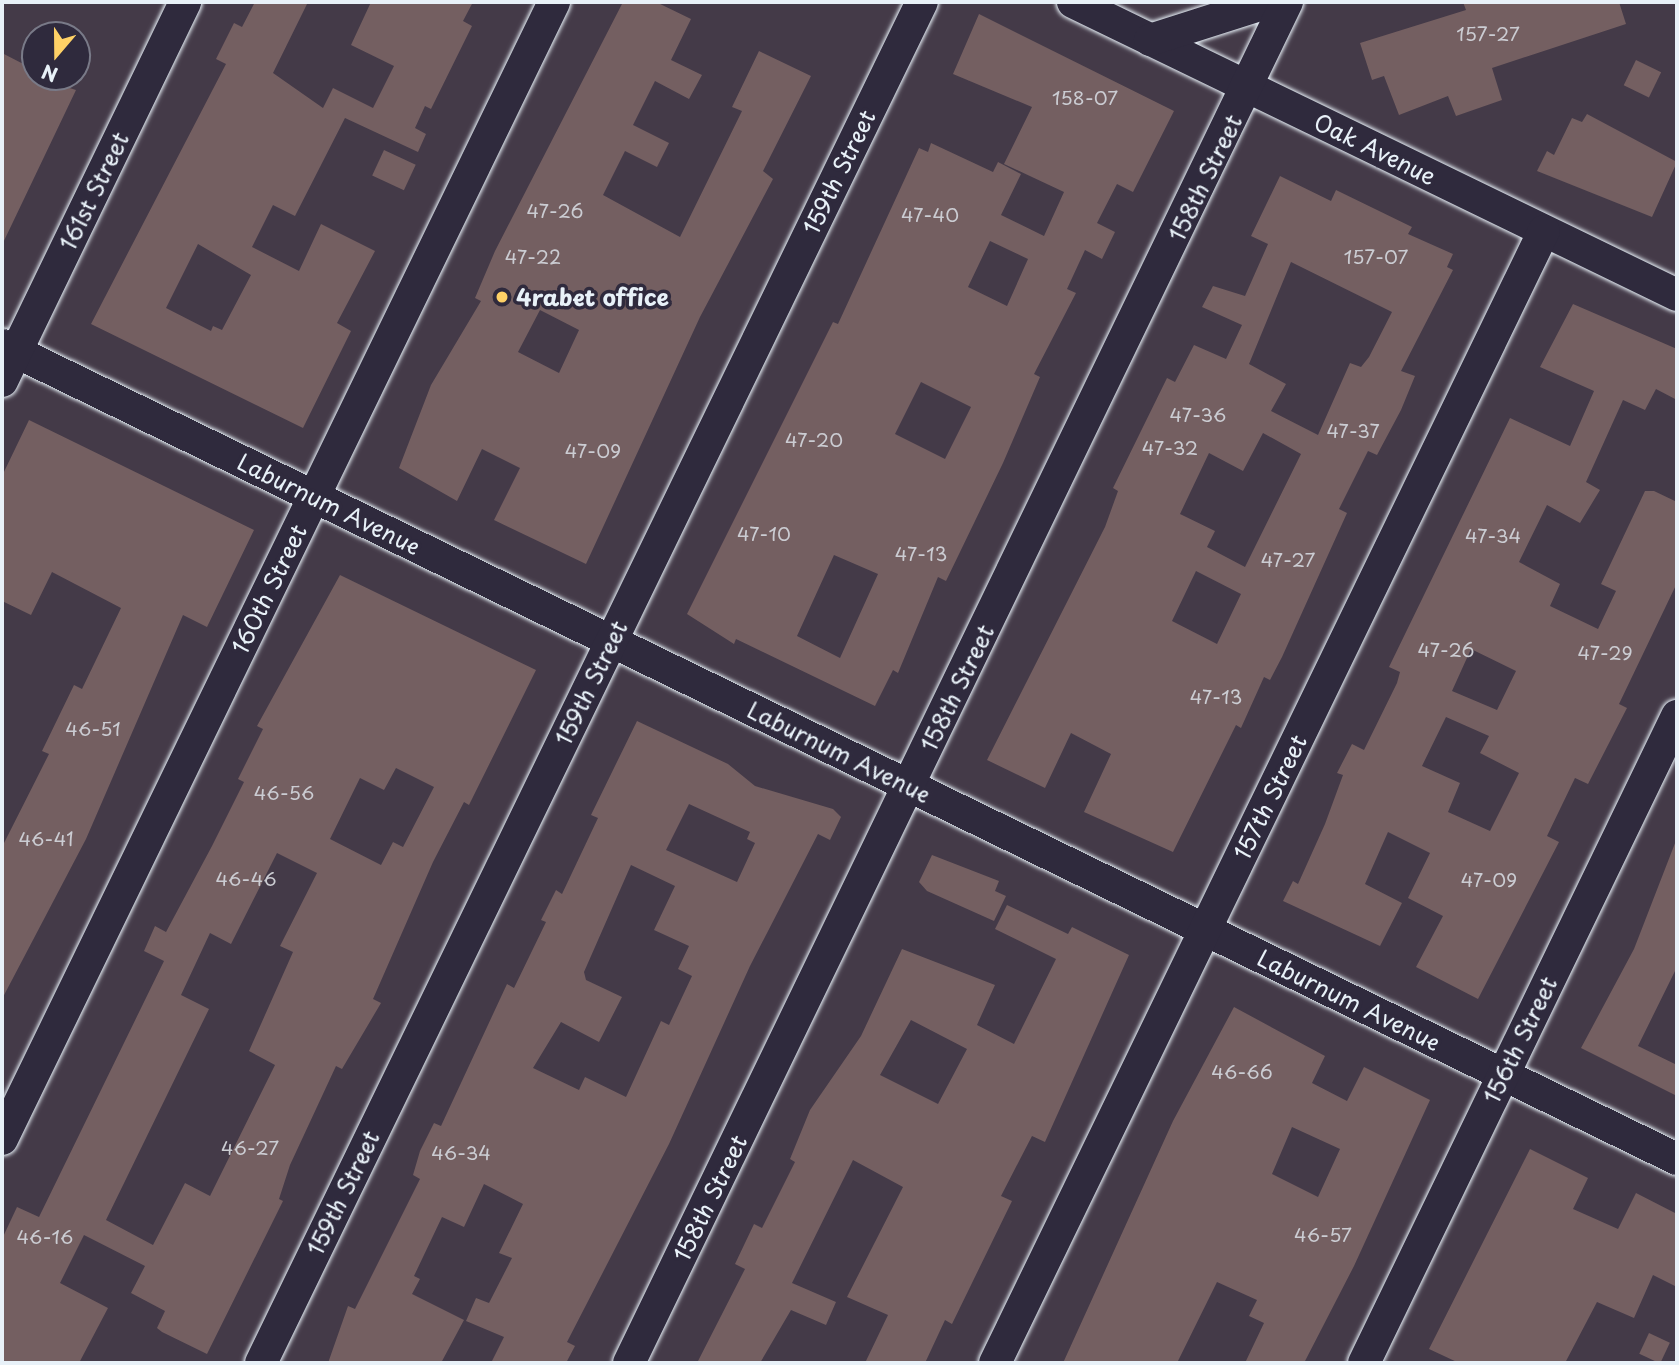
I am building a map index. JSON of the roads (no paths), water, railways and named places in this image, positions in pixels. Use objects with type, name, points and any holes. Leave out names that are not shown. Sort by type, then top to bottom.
[{"type":"street","name":"161st Street","points":[[2,381],[9,348],[185,2]]},
{"type":"street","name":"160th Street","points":[[2,1139],[554,2]]},
{"type":"street","name":"159th Street","points":[[261,1363],[922,2]]},
{"type":"street","name":"Oak Avenue","points":[[1073,2],[1677,295]]},
{"type":"street","points":[[1150,40],[1269,2]]},
{"type":"street","name":"158th Street","points":[[629,1363],[1249,88],[1287,2]]},
{"type":"street","name":"157th Street","points":[[995,1363],[1544,231]]},
{"type":"street","name":"Laburnum Avenue","points":[[9,348],[1677,1159]]},
{"type":"street","name":"156th Street","points":[[1364,1363],[1677,716]]},
{"type":"place","name":"4rabet office","points":[[502,297]]}]
